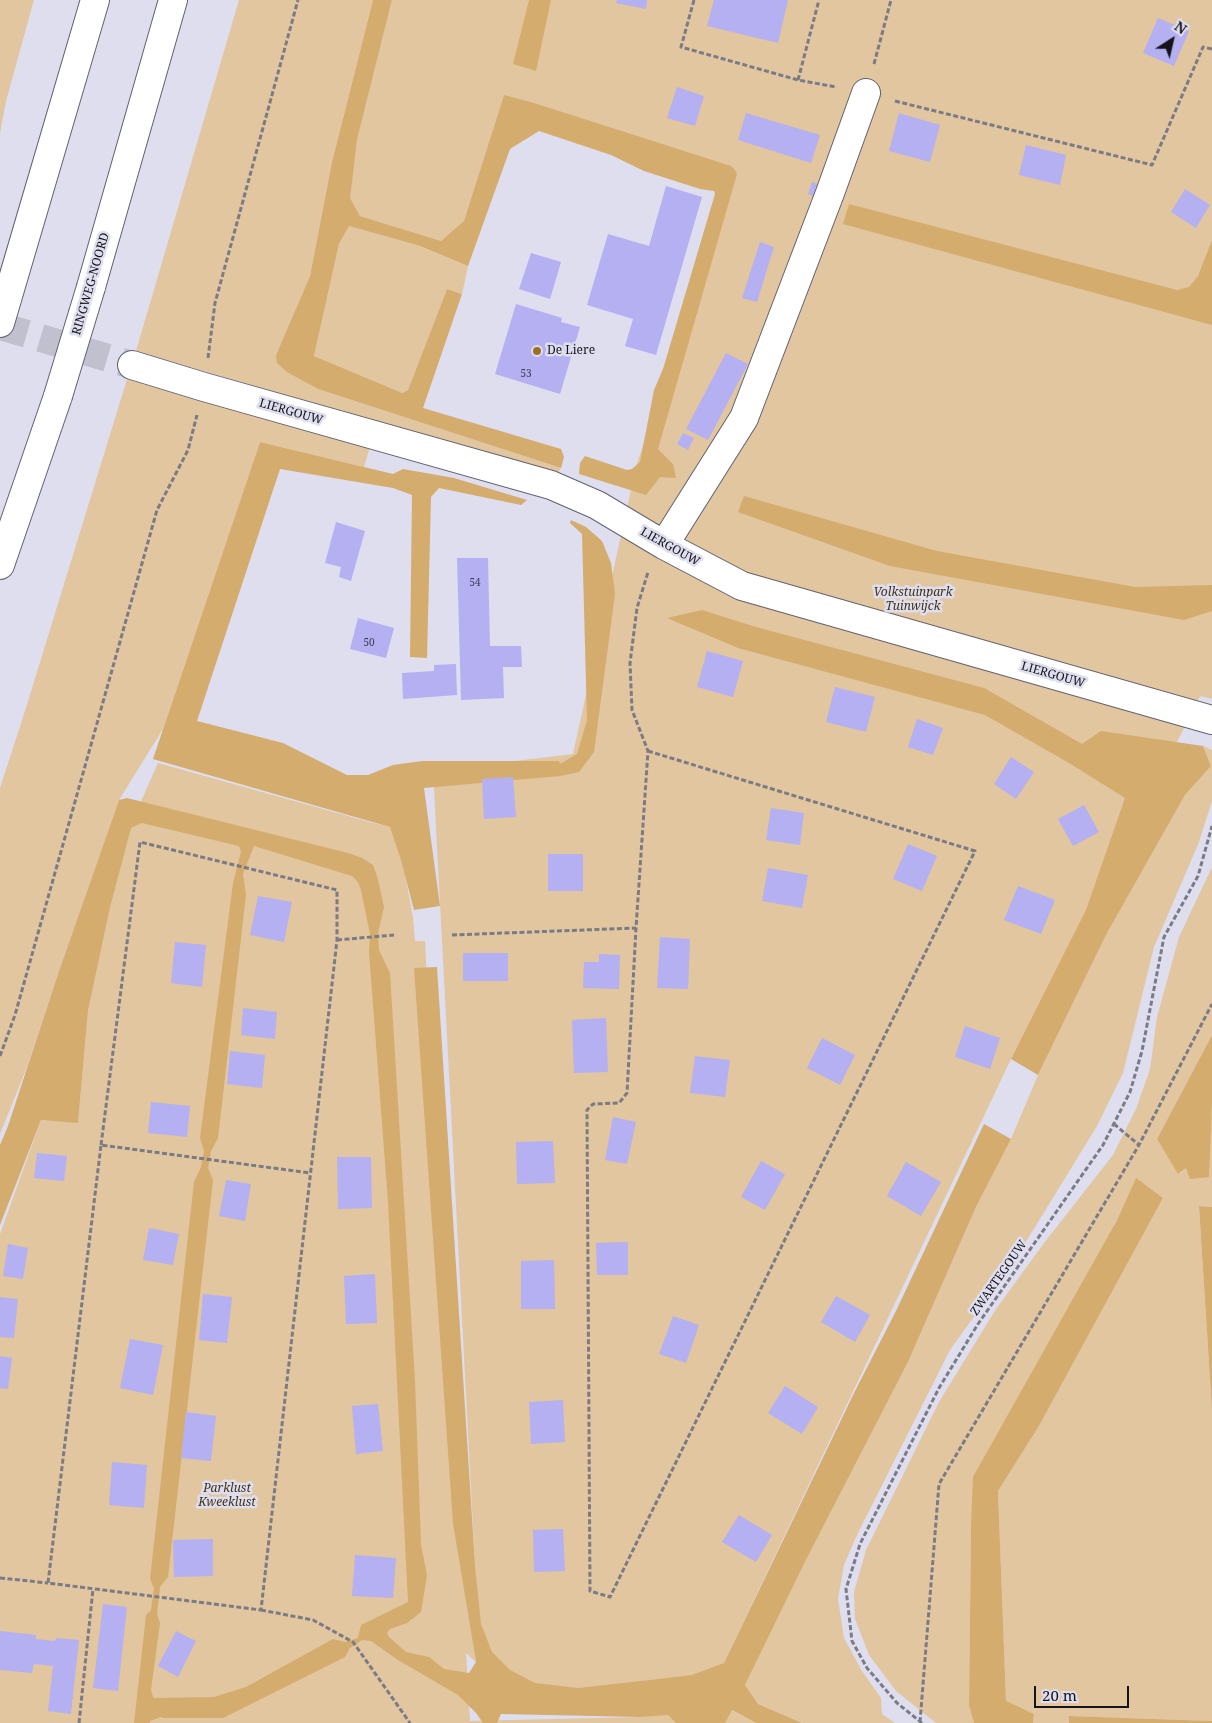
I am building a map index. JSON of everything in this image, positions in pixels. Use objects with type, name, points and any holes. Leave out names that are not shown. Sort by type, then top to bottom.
[{"type":"main road","points":[[0,323],[95,0]]},
{"type":"main road","name":"RINGWEG-NOORD","points":[[0,565],[58,396],[173,0]]},
{"type":"main road","points":[[664,545],[744,418],[866,93]]},
{"type":"main road","name":"LIERGOUW","points":[[132,365],[551,485],[597,505],[664,545],[742,586],[1212,720]]},
{"type":"path","points":[[0,1056],[15,1015],[158,510],[188,450],[204,387],[215,303],[298,0]]},
{"type":"path","points":[[694,0],[681,47],[798,80],[866,93],[1152,166],[1203,47],[1212,49]]},
{"type":"path","points":[[798,80],[819,0]]},
{"type":"path","points":[[866,93],[891,0]]},
{"type":"path","points":[[648,751],[975,851],[610,1597],[590,1591],[587,1110],[593,1104],[619,1103],[627,1093],[648,751],[632,710],[630,662],[637,608],[648,572],[664,545]]},
{"type":"path","name":"ZWARTEGOUW","points":[[921,1722],[896,1703],[867,1668],[852,1641],[846,1589],[860,1544],[944,1380],[978,1324],[1103,1145],[1130,1092],[1142,1051],[1164,937],[1198,876],[1212,826]]},
{"type":"path","points":[[48,1583],[140,842],[337,890],[337,940],[261,1610]]},
{"type":"path","points":[[452,935],[636,928]]},
{"type":"path","points":[[337,940],[394,935]]},
{"type":"path","points":[[921,1722],[939,1484],[1139,1145],[1212,1004]]},
{"type":"path","points":[[1114,1124],[1139,1145]]},
{"type":"path","points":[[101,1145],[310,1173]]},
{"type":"path","points":[[0,1578],[261,1610],[313,1620],[354,1642],[410,1723]]},
{"type":"path","points":[[79,1723],[93,1589]]},
{"type":"green space","points":[[0,0],[34,0],[6,101],[0,133]]},
{"type":"green space","points":[[239,0],[373,0],[332,162],[310,276],[276,355],[318,389],[561,468],[557,474],[136,351]]},
{"type":"green space","name":"Volkstuinpark Tuinwijck","points":[[392,0],[1212,0],[1212,699],[1200,696],[1011,1059],[714,1684],[487,1696],[475,1565],[433,771],[573,754],[636,467],[732,174],[504,95],[464,222],[441,241],[360,216],[349,198],[357,140]]},
{"type":"green space","points":[[349,226],[420,246],[468,266],[462,294],[447,289],[408,390],[401,393],[314,356],[339,244]]},
{"type":"green space","points":[[128,376],[370,447],[364,467],[260,442],[163,729],[119,800],[27,1067],[0,1134],[0,788]]},
{"type":"green space","points":[[1203,746],[1212,750],[1212,801],[1199,842],[1154,947],[1123,1073],[1097,1126],[1016,1258],[950,1350],[856,1537],[844,1565],[838,1599],[844,1638],[862,1671],[881,1698],[882,1714],[895,1723],[802,1723],[758,1704],[745,1685],[805,1562],[908,1362],[976,1207],[1011,1139],[1038,1075],[1106,935],[1185,795],[1211,766]]},
{"type":"green space","name":"Parklust Kweeklust","points":[[158,763],[397,830],[413,918],[415,941],[425,941],[447,1397],[459,1556],[476,1662],[466,1653],[470,1721],[639,1717],[698,1704],[726,1720],[731,1710],[756,1723],[0,1723],[0,1234],[41,1120],[78,1122],[88,1011],[110,908],[133,819]]},
{"type":"green space","points":[[1212,867],[1212,1035],[1157,1139],[1179,1174],[1186,1168],[1208,1177],[1212,1104],[1212,1207],[1199,1206],[1212,1411],[1212,1721],[1069,1716],[1069,1723],[1033,1723],[1034,1714],[1006,1702],[998,1491],[1039,1426],[1163,1198],[1136,1179],[971,1526],[969,1706],[974,1723],[936,1723],[896,1691],[869,1655],[855,1619],[854,1592],[866,1550],[939,1402],[996,1309],[1044,1243],[1113,1155],[1136,1109],[1150,1069],[1157,1017],[1179,937]]},
{"type":"shaded area","points":[[373,0],[392,0],[357,140],[350,198],[360,216],[441,241],[464,221],[504,95],[731,166],[735,170],[737,174],[658,449],[673,464],[676,478],[660,477],[646,495],[579,474],[580,463],[585,456],[627,470],[632,469],[640,462],[654,390],[663,369],[715,194],[714,191],[700,189],[644,171],[611,155],[539,131],[510,149],[468,266],[420,246],[349,226],[339,244],[314,356],[402,393],[408,390],[447,289],[462,294],[423,408],[561,449],[564,457],[561,468],[318,389],[287,372],[277,363],[276,355],[310,276],[332,162]]},
{"type":"shaded area","points":[[529,0],[551,0],[536,71],[513,64]]},
{"type":"shaded area","points":[[849,204],[1177,290],[1189,287],[1198,276],[1212,240],[1212,325],[843,224]]},
{"type":"shaded area","points":[[260,442],[393,474],[403,469],[454,478],[527,500],[521,505],[439,488],[431,497],[427,658],[410,657],[412,495],[393,488],[280,469],[197,721],[283,743],[347,775],[368,775],[393,765],[422,761],[559,761],[560,764],[577,754],[587,720],[582,534],[570,523],[571,520],[586,527],[602,541],[611,563],[615,594],[594,752],[579,772],[560,776],[424,788],[440,906],[414,910],[390,827],[153,759]]},
{"type":"shaded area","points":[[744,496],[937,551],[1135,587],[1212,585],[1212,611],[1184,620],[890,566],[738,512]]},
{"type":"shaded area","points":[[702,610],[756,627],[984,688],[1082,744],[1101,731],[1203,746],[1211,766],[1185,795],[1106,935],[1038,1075],[1011,1059],[1086,910],[1125,798],[1069,763],[985,715],[738,648],[667,618]]},
{"type":"shaded area","points":[[127,798],[348,853],[362,858],[373,865],[384,907],[378,933],[379,950],[390,973],[415,1381],[421,1545],[427,1575],[421,1612],[407,1623],[390,1629],[387,1633],[406,1652],[429,1657],[444,1669],[469,1673],[476,1662],[453,1523],[414,968],[437,967],[475,1565],[481,1624],[492,1652],[510,1670],[535,1683],[578,1688],[692,1675],[724,1663],[855,1391],[896,1311],[984,1124],[1011,1139],[976,1207],[908,1362],[805,1562],[745,1685],[758,1704],[802,1723],[756,1723],[732,1710],[725,1723],[676,1723],[668,1715],[639,1717],[501,1714],[497,1723],[483,1723],[458,1695],[398,1660],[371,1641],[362,1640],[350,1648],[345,1657],[223,1718],[161,1717],[150,1721],[150,1723],[134,1723],[146,1615],[151,1610],[154,1588],[150,1579],[194,1182],[201,1167],[204,1151],[200,1138],[233,883],[241,852],[239,846],[142,823],[131,828],[110,908],[88,1011],[78,1123],[41,1120],[0,1225],[0,1145],[119,800]],"holes":[[[254,846],[352,876],[358,882],[361,890],[370,934],[369,952],[388,1202],[408,1602],[361,1625],[358,1638],[345,1642],[333,1639],[246,1687],[214,1697],[155,1698],[151,1690],[160,1623],[157,1614],[160,1587],[168,1577],[213,1180],[208,1168],[211,1151],[218,1138],[246,895],[243,874]]]},
{"type":"shaded area","points":[[1212,1035],[1209,1177],[1190,1179],[1186,1168],[1178,1174],[1157,1139]]},
{"type":"shaded area","points":[[1136,1178],[1163,1198],[1039,1426],[998,1491],[1006,1701],[1034,1714],[1033,1723],[974,1723],[969,1706],[973,1477],[1116,1222]]},
{"type":"shaded area","points":[[1199,1206],[1212,1207],[1212,1411]]},
{"type":"shaded area","points":[[1069,1716],[1212,1721],[1212,1723],[1069,1723]]},
{"type":"building","points":[[617,0],[647,0],[646,9],[616,3]]},
{"type":"building","points":[[714,0],[788,0],[778,43],[707,26]]},
{"type":"building","points":[[1158,18],[1189,31],[1174,66],[1143,53]]},
{"type":"building","points":[[677,87],[704,96],[695,126],[667,118]]},
{"type":"building","points":[[746,113],[820,135],[811,163],[738,140]]},
{"type":"building","points":[[899,113],[940,125],[930,162],[889,151]]},
{"type":"building","points":[[1026,145],[1066,155],[1060,185],[1019,175]]},
{"type":"building","points":[[812,182],[820,185],[816,197],[808,194]]},
{"type":"building","points":[[666,186],[702,197],[656,355],[625,346],[633,319],[587,305],[608,234],[649,246]]},
{"type":"building","points":[[1185,189],[1210,205],[1196,228],[1171,212]]},
{"type":"building","points":[[760,242],[774,247],[757,302],[742,298]]},
{"type":"building","points":[[531,253],[561,262],[550,299],[519,289]]},
{"type":"building","name":"De Liere","points":[[516,304],[562,318],[561,322],[580,327],[560,394],[495,374]]},
{"type":"building","points":[[726,353],[748,364],[708,440],[686,429]]},
{"type":"building","points":[[683,433],[694,438],[688,450],[677,444]]},
{"type":"building","points":[[336,522],[365,531],[351,581],[339,577],[341,567],[325,563]]},
{"type":"building","points":[[457,558],[488,558],[490,646],[521,646],[522,667],[503,667],[504,698],[461,700]]},
{"type":"building","points":[[358,618],[394,628],[386,658],[350,649]]},
{"type":"building","points":[[707,651],[743,661],[733,697],[697,687]]},
{"type":"building","points":[[456,664],[457,695],[403,699],[402,673],[434,671],[434,665]]},
{"type":"building","points":[[835,687],[875,697],[866,732],[826,722]]},
{"type":"building","points":[[917,719],[943,728],[933,755],[908,747]]},
{"type":"building","points":[[1011,757],[1034,772],[1016,799],[994,784]]},
{"type":"building","points":[[513,777],[516,817],[484,819],[482,779]]},
{"type":"building","points":[[1084,805],[1099,832],[1073,846],[1058,819]]},
{"type":"building","points":[[771,808],[804,813],[800,845],[766,840]]},
{"type":"building","points":[[908,844],[937,856],[922,891],[893,879]]},
{"type":"building","points":[[548,854],[583,854],[583,891],[548,891]]},
{"type":"building","points":[[768,868],[808,875],[802,908],[762,901]]},
{"type":"building","points":[[1018,886],[1055,900],[1041,934],[1004,920]]},
{"type":"building","points":[[258,896],[292,902],[284,942],[250,935]]},
{"type":"building","points":[[660,937],[690,939],[688,989],[657,988]]},
{"type":"building","points":[[175,942],[206,945],[202,987],[171,983]]},
{"type":"building","points":[[463,953],[508,953],[508,981],[463,981]]},
{"type":"building","points":[[599,954],[620,955],[619,989],[583,988],[584,962],[599,962]]},
{"type":"building","points":[[243,1008],[277,1012],[275,1039],[241,1035]]},
{"type":"building","points":[[606,1018],[608,1072],[574,1073],[572,1020]]},
{"type":"building","points":[[965,1026],[1000,1038],[990,1069],[955,1057]]},
{"type":"building","points":[[822,1038],[855,1055],[840,1085],[807,1068]]},
{"type":"building","points":[[230,1051],[265,1055],[262,1088],[227,1084]]},
{"type":"building","points":[[695,1056],[730,1060],[725,1097],[690,1093]]},
{"type":"building","points":[[151,1102],[190,1106],[187,1137],[148,1133]]},
{"type":"building","points":[[613,1117],[636,1122],[627,1164],[605,1160]]},
{"type":"building","points":[[553,1141],[555,1183],[517,1184],[516,1142]]},
{"type":"building","points":[[37,1153],[67,1156],[64,1181],[34,1178]]},
{"type":"building","points":[[337,1157],[371,1157],[372,1208],[338,1209]]},
{"type":"building","points":[[761,1161],[785,1174],[765,1210],[741,1197]]},
{"type":"building","points":[[906,1162],[941,1182],[921,1216],[887,1196]]},
{"type":"building","points":[[226,1180],[251,1184],[245,1221],[219,1216]]},
{"type":"building","points":[[149,1228],[179,1234],[173,1265],[143,1260]]},
{"type":"building","points":[[628,1242],[628,1275],[597,1275],[596,1243]]},
{"type":"building","points":[[8,1244],[28,1248],[23,1279],[3,1276]]},
{"type":"building","points":[[554,1260],[555,1309],[521,1309],[521,1261]]},
{"type":"building","points":[[375,1274],[377,1323],[346,1324],[344,1276]]},
{"type":"building","points":[[203,1294],[232,1297],[227,1343],[199,1340]]},
{"type":"building","points":[[836,1296],[870,1315],[855,1342],[821,1322]]},
{"type":"building","points":[[0,1297],[18,1299],[14,1338],[0,1337]]},
{"type":"building","points":[[673,1316],[699,1325],[686,1363],[659,1354]]},
{"type":"building","points":[[130,1339],[163,1345],[153,1395],[120,1388]]},
{"type":"building","points":[[0,1356],[12,1358],[8,1389],[0,1388]]},
{"type":"building","points":[[785,1386],[818,1407],[802,1434],[768,1413]]},
{"type":"building","points":[[563,1400],[565,1442],[531,1444],[529,1402]]},
{"type":"building","points":[[378,1404],[383,1451],[356,1454],[352,1406]]},
{"type":"building","points":[[186,1412],[216,1416],[211,1461],[181,1458]]},
{"type":"building","points":[[112,1462],[147,1465],[144,1508],[109,1505]]},
{"type":"building","points":[[739,1515],[772,1535],[756,1562],[722,1542]]},
{"type":"building","points":[[563,1529],[565,1571],[534,1572],[533,1530]]},
{"type":"building","points":[[213,1539],[213,1576],[174,1577],[173,1540]]},
{"type":"building","points":[[355,1555],[396,1558],[393,1598],[352,1596]]},
{"type":"building","points":[[103,1604],[127,1607],[118,1691],[93,1688]]},
{"type":"building","points":[[0,1631],[36,1635],[36,1639],[55,1641],[56,1638],[79,1640],[71,1714],[48,1711],[53,1666],[34,1664],[32,1673],[0,1670]]},
{"type":"building","points":[[176,1631],[196,1641],[178,1677],[158,1666]]},
{"type":"tunnel","points":[[0,326],[132,365]]},
{"type":"place","name":"De Liere","points":[[537,351]]}]
